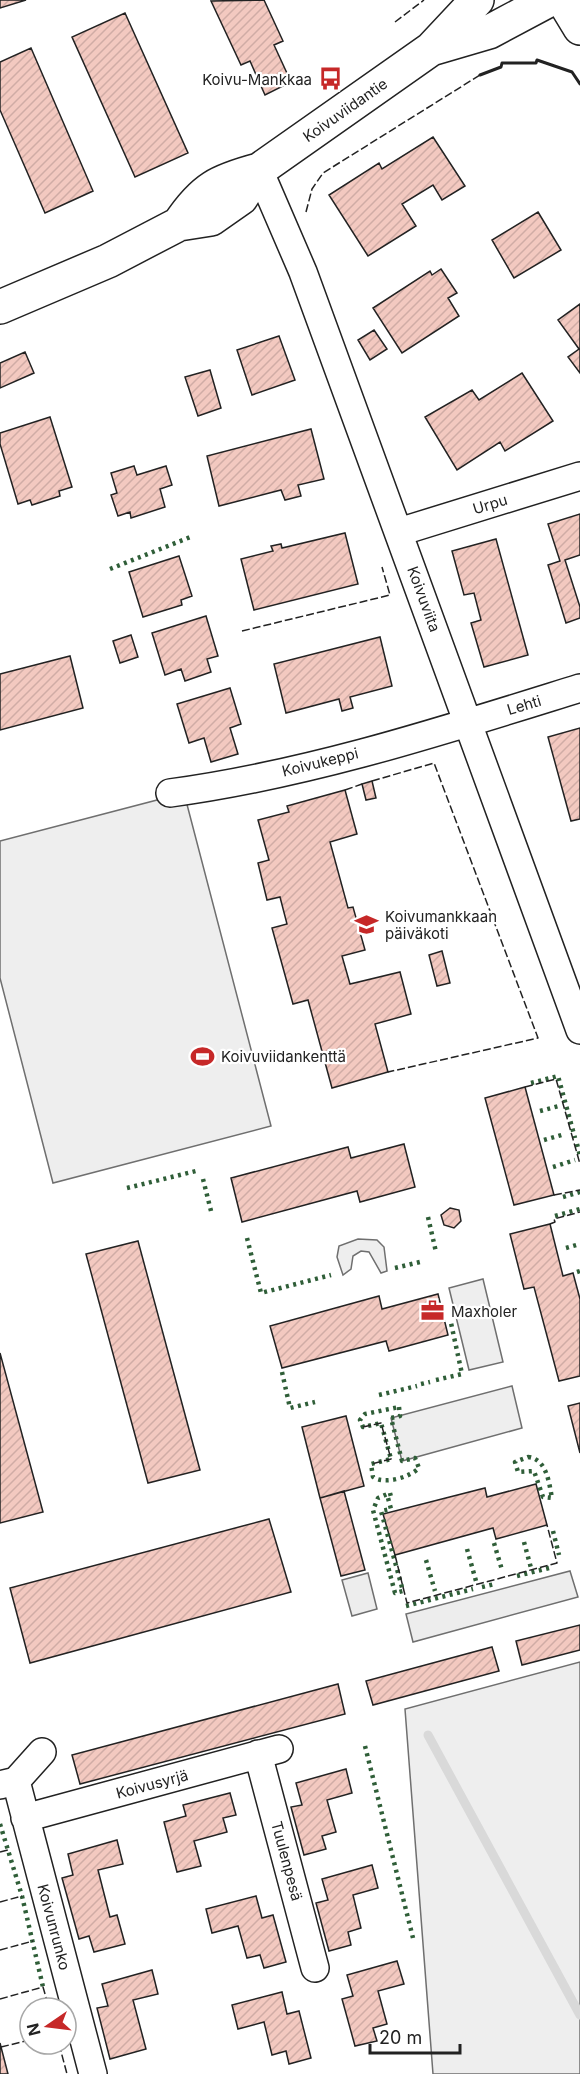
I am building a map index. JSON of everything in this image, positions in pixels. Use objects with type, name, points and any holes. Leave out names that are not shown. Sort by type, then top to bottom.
[{"type":"street","name":"Koivuviidantie","points":[[0,307],[86,271],[179,224],[196,198],[227,178],[259,170],[431,49],[477,0]]},
{"type":"street","name":"Koivuviidantie","points":[[431,49],[489,32],[549,0]]},
{"type":"street","points":[[563,0],[580,28]]},
{"type":"street","name":"Koivuviita","points":[[259,170],[303,272],[580,1030]]},
{"type":"street","name":"Urpu","points":[[399,532],[580,476]]},
{"type":"street","name":"Lehti","points":[[469,722],[580,688]]},
{"type":"street","name":"Koivukeppi","points":[[170,793],[237,784],[469,722]]},
{"type":"street","points":[[8,1783],[42,1752]]},
{"type":"street","name":"Koivusyrjä","points":[[25,1818],[268,1752]]},
{"type":"street","name":"Tuulenpesä","points":[[268,1752],[315,1968]]},
{"type":"street","name":"Koivunrunko","points":[[8,1783],[25,1818],[93,2074]]},
{"type":"shaded area","name":"Koivuviidankenttä","points":[[184,793],[271,1126],[53,1183],[0,978],[0,841]]},
{"type":"shaded area","points":[[358,1239],[377,1240],[384,1247],[387,1271],[381,1273],[369,1252],[361,1251],[353,1256],[351,1269],[343,1275],[337,1257],[339,1246]]},
{"type":"shaded area","points":[[483,1279],[503,1362],[469,1370],[449,1288]]},
{"type":"shaded area","points":[[512,1386],[522,1428],[402,1461],[391,1418]]},
{"type":"shaded area","points":[[570,1571],[578,1597],[413,1642],[406,1614]]},
{"type":"shaded area","points":[[368,1573],[377,1609],[352,1616],[342,1580]]},
{"type":"shaded area","points":[[580,1662],[580,2074],[433,2074],[405,1709]]},
{"type":"building","points":[[0,0],[26,0],[0,8]]},
{"type":"building","points":[[264,0],[283,41],[274,45],[291,82],[265,95],[250,61],[241,65],[211,1]]},
{"type":"building","points":[[125,13],[188,153],[135,177],[72,37]]},
{"type":"building","points":[[31,48],[93,191],[45,213],[0,110],[0,62]]},
{"type":"building","points":[[433,137],[465,186],[442,200],[433,185],[402,204],[416,226],[368,256],[329,195],[379,163],[382,169]]},
{"type":"building","points":[[538,212],[561,250],[514,278],[492,240]]},
{"type":"building","points":[[441,269],[457,293],[448,298],[459,316],[402,353],[373,308],[430,271],[432,275]]},
{"type":"building","points":[[580,304],[580,373],[568,357],[579,349],[558,320]]},
{"type":"building","points":[[374,330],[387,349],[370,360],[358,340]]},
{"type":"building","points":[[279,336],[295,380],[252,395],[237,350]]},
{"type":"building","points":[[25,352],[34,373],[0,388],[0,363]]},
{"type":"building","points":[[210,370],[221,408],[198,416],[185,377]]},
{"type":"building","points":[[522,373],[553,421],[505,451],[500,442],[457,470],[425,417],[472,390],[479,400]]},
{"type":"building","points":[[50,417],[72,487],[59,491],[60,496],[32,505],[30,500],[18,504],[0,444],[0,433]]},
{"type":"building","points":[[311,429],[324,479],[298,485],[301,496],[285,500],[281,490],[219,506],[207,456]]},
{"type":"building","points":[[134,466],[137,475],[166,466],[172,485],[160,489],[165,507],[131,518],[130,512],[118,516],[111,495],[117,493],[111,473]]},
{"type":"building","points":[[580,514],[580,555],[565,560],[580,607],[580,618],[566,623],[548,565],[560,561],[548,524]]},
{"type":"building","points":[[345,533],[358,584],[254,610],[241,559],[273,551],[271,546],[281,544],[282,548]]},
{"type":"building","points":[[496,539],[528,655],[484,667],[471,623],[481,620],[474,593],[464,595],[452,551]]},
{"type":"building","points":[[179,556],[192,596],[181,600],[182,605],[143,617],[129,572]]},
{"type":"building","points":[[206,616],[218,656],[207,659],[211,672],[185,681],[181,669],[165,675],[152,633]]},
{"type":"building","points":[[131,635],[138,657],[120,663],[113,641]]},
{"type":"building","points":[[380,637],[392,686],[350,697],[353,708],[342,711],[339,699],[286,713],[274,664]]},
{"type":"building","points":[[70,656],[83,708],[0,730],[0,674]]},
{"type":"building","points":[[230,688],[241,724],[230,728],[238,754],[211,762],[204,738],[189,743],[177,704]]},
{"type":"building","points":[[580,728],[580,819],[571,821],[548,737]]},
{"type":"building","points":[[372,781],[376,798],[366,800],[362,784]]},
{"type":"building","points":[[345,790],[357,834],[330,842],[348,908],[353,907],[365,950],[342,956],[350,984],[400,972],[411,1014],[375,1024],[388,1072],[332,1088],[308,1000],[293,1004],[272,928],[287,924],[280,897],[267,900],[258,863],[269,860],[258,820],[289,812],[287,806]]},
{"type":"building","points":[[442,951],[450,983],[437,986],[429,955]]},
{"type":"building","points":[[525,1087],[554,1195],[514,1205],[485,1098]]},
{"type":"building","points":[[404,1144],[415,1187],[360,1202],[357,1191],[242,1222],[231,1178],[348,1147],[351,1158]]},
{"type":"building","points":[[450,1208],[459,1210],[461,1221],[454,1228],[444,1225],[441,1215]]},
{"type":"building","points":[[550,1224],[563,1276],[573,1273],[580,1299],[580,1376],[559,1381],[534,1287],[524,1289],[510,1234]]},
{"type":"building","points":[[138,1241],[200,1470],[148,1483],[86,1254]]},
{"type":"building","points":[[438,1294],[448,1335],[389,1351],[386,1341],[282,1368],[270,1326],[379,1296],[382,1309]]},
{"type":"building","points":[[0,1353],[43,1512],[0,1523]]},
{"type":"building","points":[[580,1403],[580,1453],[568,1406]]},
{"type":"building","points":[[346,1416],[364,1486],[320,1498],[302,1427]]},
{"type":"building","points":[[536,1484],[547,1525],[496,1539],[493,1528],[395,1555],[383,1514],[485,1488],[487,1497]]},
{"type":"building","points":[[344,1491],[365,1570],[341,1576],[320,1498]]},
{"type":"building","points":[[269,1519],[291,1592],[30,1663],[10,1588]]},
{"type":"building","points":[[580,1625],[580,1650],[522,1665],[516,1641]]},
{"type":"building","points":[[492,1647],[499,1671],[373,1705],[366,1681]]},
{"type":"building","points":[[338,1684],[345,1714],[80,1784],[72,1755]]},
{"type":"building","points":[[346,1769],[352,1793],[327,1800],[336,1832],[322,1836],[326,1849],[304,1855],[291,1807],[302,1805],[296,1783]]},
{"type":"building","points":[[230,1793],[236,1815],[223,1818],[227,1832],[194,1841],[201,1866],[177,1872],[164,1822],[186,1816],[183,1805]]},
{"type":"building","points":[[117,1840],[123,1864],[98,1870],[110,1917],[117,1915],[125,1944],[94,1952],[89,1936],[79,1939],[62,1878],[73,1875],[68,1854]]},
{"type":"building","points":[[372,1865],[378,1888],[353,1895],[361,1928],[348,1932],[351,1945],[329,1951],[316,1903],[328,1900],[322,1879]]},
{"type":"building","points":[[256,1896],[262,1918],[273,1915],[286,1962],[264,1968],[260,1955],[247,1958],[238,1926],[212,1933],[206,1909]]},
{"type":"building","points":[[397,1961],[404,1984],[378,1991],[387,2024],[373,2028],[377,2041],[355,2046],[342,1999],[353,1996],[347,1975]]},
{"type":"building","points":[[152,1970],[158,1994],[133,2000],[146,2049],[110,2059],[97,2008],[108,2006],[102,1984]]},
{"type":"building","points":[[282,1992],[287,2014],[299,2011],[311,2058],[289,2064],[286,2051],[272,2055],[264,2022],[238,2029],[232,2005]]},
{"type":"building","points":[[0,2043],[1,2047],[8,2074],[0,2074]]},
{"type":"waterway","points":[[428,1735],[580,2015]]},
{"type":"hedge","points":[[110,569],[193,536]]},
{"type":"hedge","points":[[531,1083],[558,1076],[575,1138]]},
{"type":"hedge","points":[[540,1111],[559,1106]]},
{"type":"hedge","points":[[544,1140],[565,1134]]},
{"type":"hedge","points":[[577,1144],[580,1156]]},
{"type":"hedge","points":[[553,1167],[575,1160]]},
{"type":"hedge","points":[[127,1188],[196,1171]]},
{"type":"hedge","points":[[203,1179],[212,1215]]},
{"type":"hedge","points":[[563,1197],[580,1192]]},
{"type":"hedge","points":[[555,1216],[580,1209]]},
{"type":"hedge","points":[[428,1217],[436,1252]]},
{"type":"hedge","points":[[247,1238],[261,1293],[331,1275]]},
{"type":"hedge","points":[[566,1248],[580,1244]]},
{"type":"hedge","points":[[395,1268],[420,1262]]},
{"type":"hedge","points":[[436,1380],[462,1374],[451,1323]]},
{"type":"hedge","points":[[282,1372],[290,1408],[315,1402]]},
{"type":"hedge","points":[[421,1384],[430,1382]]},
{"type":"hedge","points":[[379,1395],[417,1386]]},
{"type":"hedge","points":[[399,1407],[400,1416],[391,1418],[402,1461],[415,1458],[419,1468],[397,1479],[378,1479],[373,1477],[371,1464],[391,1459],[381,1423],[363,1427],[360,1420],[365,1414],[399,1407]]},
{"type":"hedge","points":[[528,1457],[539,1462],[543,1467],[552,1498],[543,1497],[534,1471],[518,1472],[515,1462],[528,1457]]},
{"type":"hedge","points":[[390,1493],[391,1497],[388,1498],[391,1509],[381,1511],[403,1591],[395,1593],[373,1510],[378,1498],[390,1493]]},
{"type":"hedge","points":[[553,1531],[559,1555]]},
{"type":"hedge","points":[[524,1542],[531,1568]]},
{"type":"hedge","points":[[494,1543],[502,1570]]},
{"type":"hedge","points":[[467,1549],[476,1581]]},
{"type":"hedge","points":[[426,1560],[435,1591]]},
{"type":"hedge","points":[[517,1576],[553,1567]]},
{"type":"hedge","points":[[482,1587],[495,1584]]},
{"type":"hedge","points":[[406,1606],[473,1589]]},
{"type":"hedge","points":[[365,1746],[413,1938]]},
{"type":"hedge","points":[[0,1824],[22,1896],[43,1987]]},
{"type":"fence","points":[[395,22],[424,0]]},
{"type":"fence","points":[[306,212],[312,189],[323,173],[480,75]]},
{"type":"fence","points":[[242,631],[390,595],[382,567]]},
{"type":"fence","points":[[372,781],[434,763],[538,1038],[388,1072]]},
{"type":"fence","points":[[345,790],[362,784]]},
{"type":"fence","points":[[525,1087],[556,1079],[580,1164]]},
{"type":"fence","points":[[554,1195],[580,1190]]},
{"type":"fence","points":[[550,1224],[555,1222],[554,1219],[580,1212]]},
{"type":"fence","points":[[363,1427],[381,1423],[391,1459],[371,1464]]},
{"type":"fence","points":[[395,1555],[407,1603],[557,1563],[547,1525]]},
{"type":"fence","points":[[0,1852],[8,1850]]},
{"type":"fence","points":[[0,1902],[22,1896]]},
{"type":"fence","points":[[0,1950],[33,1941]]},
{"type":"fence","points":[[0,1999],[43,1987],[46,1996]]},
{"type":"fence","points":[[1,2047],[18,2043]]},
{"type":"fence","points":[[62,2056],[67,2074]]},
{"type":"wall","points":[[480,75],[501,67],[502,63],[536,63],[537,60],[572,72],[580,84]]},
{"type":"place","name":"Koivu-Mankkaa","points":[[330,79]]},
{"type":"place","name":"Koivumankkaan päiväkoti","points":[[367,925]]},
{"type":"place","name":"Koivuviidankenttä","points":[[203,1056]]},
{"type":"place","name":"Maxholer","points":[[433,1311]]}]
